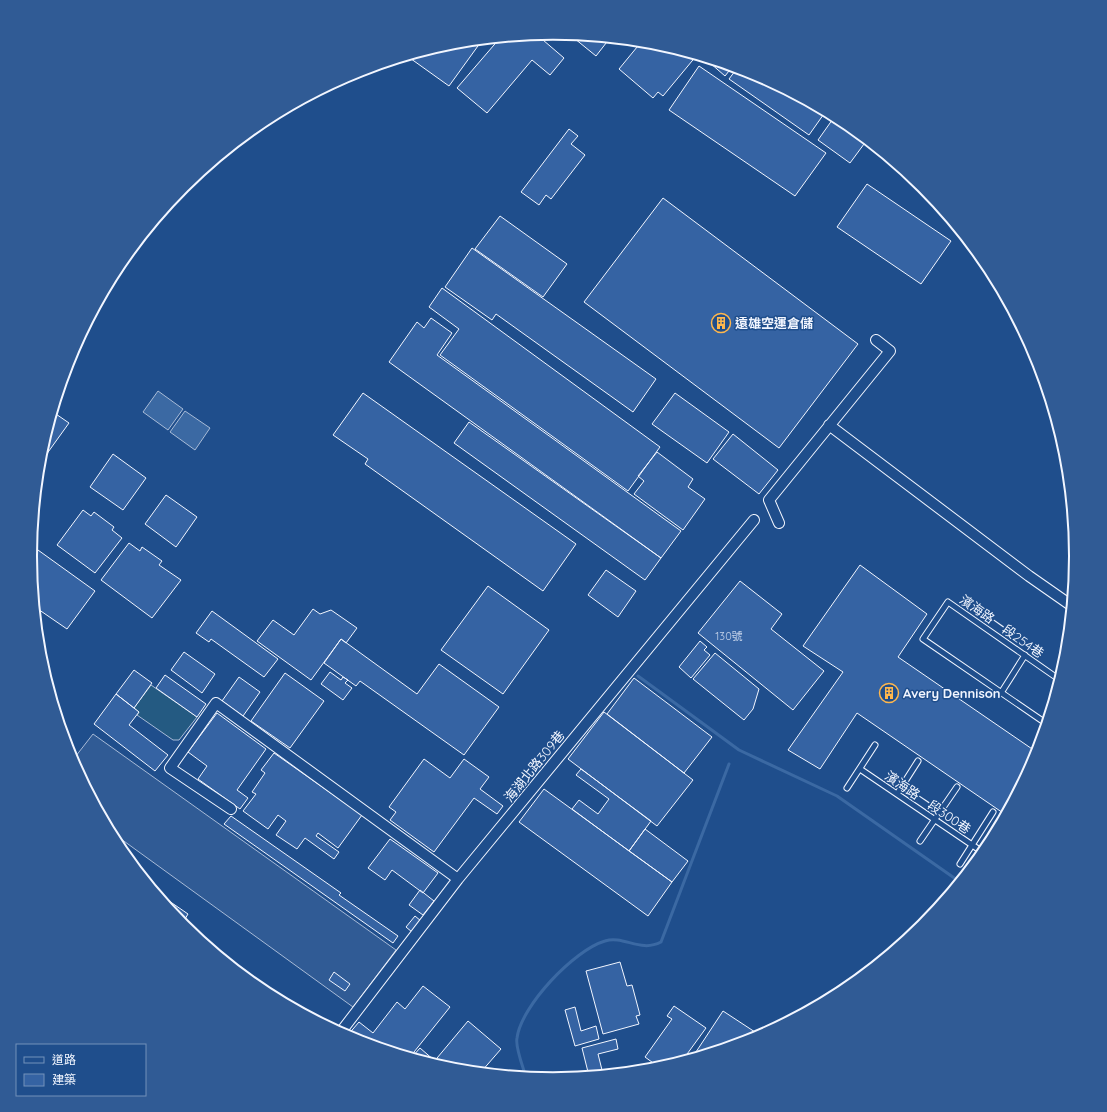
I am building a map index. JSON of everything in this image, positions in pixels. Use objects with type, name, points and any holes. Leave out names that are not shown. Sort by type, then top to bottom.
[{"type":"street","points":[[779,523],[769,500],[890,351],[876,340]]},
{"type":"street","points":[[829,425],[1029,576],[1068,603]]},
{"type":"street","name":"海湖北路309巷","points":[[344,1028],[458,879],[754,520]]},
{"type":"street","points":[[231,809],[170,768],[216,703],[458,879]]},
{"type":"lane","name":"濱海路一段254巷","points":[[1001,693],[923,639],[948,602],[1055,677]]},
{"type":"lane","points":[[1025,655],[1001,693],[1043,721]]},
{"type":"lane","points":[[847,788],[874,745]]},
{"type":"lane","points":[[897,794],[918,761]]},
{"type":"lane","name":"濱海路一段300巷","points":[[860,769],[978,849]]},
{"type":"lane","points":[[920,840],[956,787]]},
{"type":"lane","points":[[960,864],[993,812]]},
{"type":"shaded area","points":[[158,391],[183,409],[168,430],[143,412]]},
{"type":"shaded area","points":[[185,411],[210,428],[195,450],[170,432]]},
{"type":"shaded area","points":[[151,685],[197,717],[179,740],[173,740],[137,715],[139,712],[134,708]]},
{"type":"shaded area","points":[[93,734],[396,950],[353,1007],[122,840],[106,814],[77,755]]},
{"type":"building","points":[[543,40],[564,58],[550,75],[532,60],[487,113],[457,88],[496,43]]},
{"type":"building","points":[[577,41],[606,43],[596,56]]},
{"type":"building","points":[[479,45],[449,86],[412,59],[453,49]]},
{"type":"building","points":[[637,46],[694,59],[663,96],[658,92],[653,98],[619,69]]},
{"type":"building","points":[[712,65],[729,71],[725,76]]},
{"type":"building","points":[[699,66],[826,153],[795,196],[669,110]]},
{"type":"building","points":[[734,72],[751,79],[782,93],[823,116],[809,135],[729,79]]},
{"type":"building","points":[[831,121],[864,144],[850,163],[818,140]]},
{"type":"building","points":[[569,129],[578,136],[571,144],[585,155],[551,199],[546,195],[539,205],[521,192]]},
{"type":"building","points":[[867,184],[951,241],[921,284],[837,227]]},
{"type":"building","name":"遠雄空運倉儲","points":[[663,198],[858,344],[779,448],[584,302]]},
{"type":"building","points":[[500,216],[567,264],[543,297],[475,249]]},
{"type":"building","points":[[472,248],[656,379],[633,412],[496,314],[492,320],[445,287]]},
{"type":"building","points":[[442,288],[660,447],[628,491],[440,355],[459,329],[429,307]]},
{"type":"building","points":[[431,318],[452,333],[437,355],[681,531],[661,558],[389,362],[417,322],[424,328]]},
{"type":"building","points":[[363,393],[576,544],[543,591],[365,464],[368,459],[333,435]]},
{"type":"building","points":[[675,393],[729,432],[707,463],[652,424]]},
{"type":"building","points":[[57,415],[69,423],[48,453]]},
{"type":"building","points":[[469,422],[661,558],[645,580],[454,443]]},
{"type":"building","points":[[733,434],[778,470],[759,494],[713,459]]},
{"type":"building","points":[[657,452],[693,479],[688,487],[705,499],[683,530],[634,494],[644,481],[638,476]]},
{"type":"building","points":[[113,454],[146,478],[123,510],[90,487]]},
{"type":"building","points":[[166,495],[197,517],[176,547],[145,524]]},
{"type":"building","points":[[83,510],[91,516],[94,512],[114,527],[112,530],[122,538],[95,573],[57,545]]},
{"type":"building","points":[[129,543],[140,551],[142,547],[162,561],[159,565],[181,580],[152,618],[101,580]]},
{"type":"building","points":[[37,549],[95,591],[67,629],[40,610]]},
{"type":"building","name":"Avery Dennison","points":[[860,565],[927,614],[898,657],[1033,749],[1002,812],[857,713],[820,769],[788,750],[843,672],[803,646]]},
{"type":"building","points":[[606,570],[636,591],[618,617],[588,595]]},
{"type":"building","points":[[740,581],[782,614],[771,629],[824,671],[793,710],[698,633]]},
{"type":"building","points":[[488,586],[549,630],[503,694],[441,650]]},
{"type":"building","points":[[313,609],[320,614],[331,610],[357,628],[346,643],[341,639],[311,680],[257,641],[273,620],[294,635]]},
{"type":"building","points":[[212,611],[278,659],[264,677],[211,639],[209,642],[196,633]]},
{"type":"building","points":[[341,639],[417,694],[439,664],[499,707],[464,755],[360,681],[356,686],[324,663]]},
{"type":"building","points":[[700,641],[707,647],[704,650],[710,655],[691,678],[679,667]]},
{"type":"building","points":[[184,652],[215,674],[202,693],[171,670]]},
{"type":"building","points":[[715,653],[759,689],[753,709],[744,720],[693,679]]},
{"type":"building","points":[[134,670],[152,683],[134,708],[116,694]]},
{"type":"building","points":[[330,672],[341,680],[343,677],[348,680],[345,683],[352,688],[343,700],[321,684]]},
{"type":"building","points":[[285,673],[324,701],[290,748],[251,721]]},
{"type":"building","points":[[165,675],[206,704],[197,717],[156,688]]},
{"type":"building","points":[[239,677],[260,692],[243,716],[222,701]]},
{"type":"building","points":[[634,678],[712,737],[684,773],[607,714]]},
{"type":"building","points":[[116,694],[139,712],[129,725],[168,755],[155,771],[94,724]]},
{"type":"building","points":[[604,712],[693,780],[657,826],[568,759]]},
{"type":"building","points":[[217,713],[266,749],[237,790],[248,798],[240,809],[198,779],[207,766],[188,752]]},
{"type":"building","points":[[274,753],[362,815],[338,848],[318,833],[316,836],[339,852],[334,859],[305,838],[297,849],[276,835],[286,821],[278,815],[268,829],[243,811],[256,794],[252,792],[265,773],[261,770]]},
{"type":"building","points":[[424,759],[450,778],[464,759],[489,777],[480,789],[503,806],[497,814],[474,798],[434,852],[390,820],[396,812],[389,807]]},
{"type":"building","points":[[581,769],[651,821],[629,851],[572,809],[579,800],[598,814],[609,799],[576,775]]},
{"type":"building","points":[[544,789],[672,882],[648,916],[519,822]]},
{"type":"building","points":[[231,816],[341,893],[339,895],[398,936],[393,943],[224,824]]},
{"type":"building","points":[[645,829],[688,861],[672,882],[629,851]]},
{"type":"building","points":[[390,839],[438,873],[423,893],[392,870],[385,880],[368,868]]},
{"type":"building","points":[[420,890],[434,901],[423,915],[409,905]]},
{"type":"building","points":[[168,900],[188,914],[185,918]]},
{"type":"building","points":[[415,916],[421,921],[412,932],[406,927]]},
{"type":"building","points":[[620,962],[627,986],[632,985],[640,1015],[636,1016],[639,1024],[603,1034],[586,971]]},
{"type":"building","points":[[334,972],[350,984],[345,991],[329,980]]},
{"type":"building","points":[[423,986],[450,1007],[413,1053],[387,1045],[351,1031],[359,1022],[373,1033],[397,1002],[405,1009]]},
{"type":"building","points":[[674,1006],[706,1028],[686,1055],[653,1063],[645,1057],[672,1019],[667,1016]]},
{"type":"building","points":[[575,1007],[581,1031],[596,1026],[599,1039],[575,1046],[565,1010]]},
{"type":"building","points":[[723,1011],[754,1032],[720,1045],[696,1052]]},
{"type":"building","points":[[468,1021],[501,1049],[485,1068],[436,1059]]},
{"type":"building","points":[[616,1039],[618,1049],[598,1054],[602,1070],[588,1071],[582,1048]]},
{"type":"building","points":[[420,1048],[431,1058],[420,1055],[415,1054]]},
{"type":"waterway","points":[[638,676],[739,750],[837,796],[956,879]]},
{"type":"waterway","points":[[524,1071],[518,1052],[517,1042],[521,1025],[538,996],[565,967],[592,946],[605,941],[619,940],[646,946],[661,942],[729,764]]},
{"type":"place","name":"遠雄空運倉儲","points":[[721,323]]},
{"type":"place","name":"Avery Dennison","points":[[889,693]]}]
